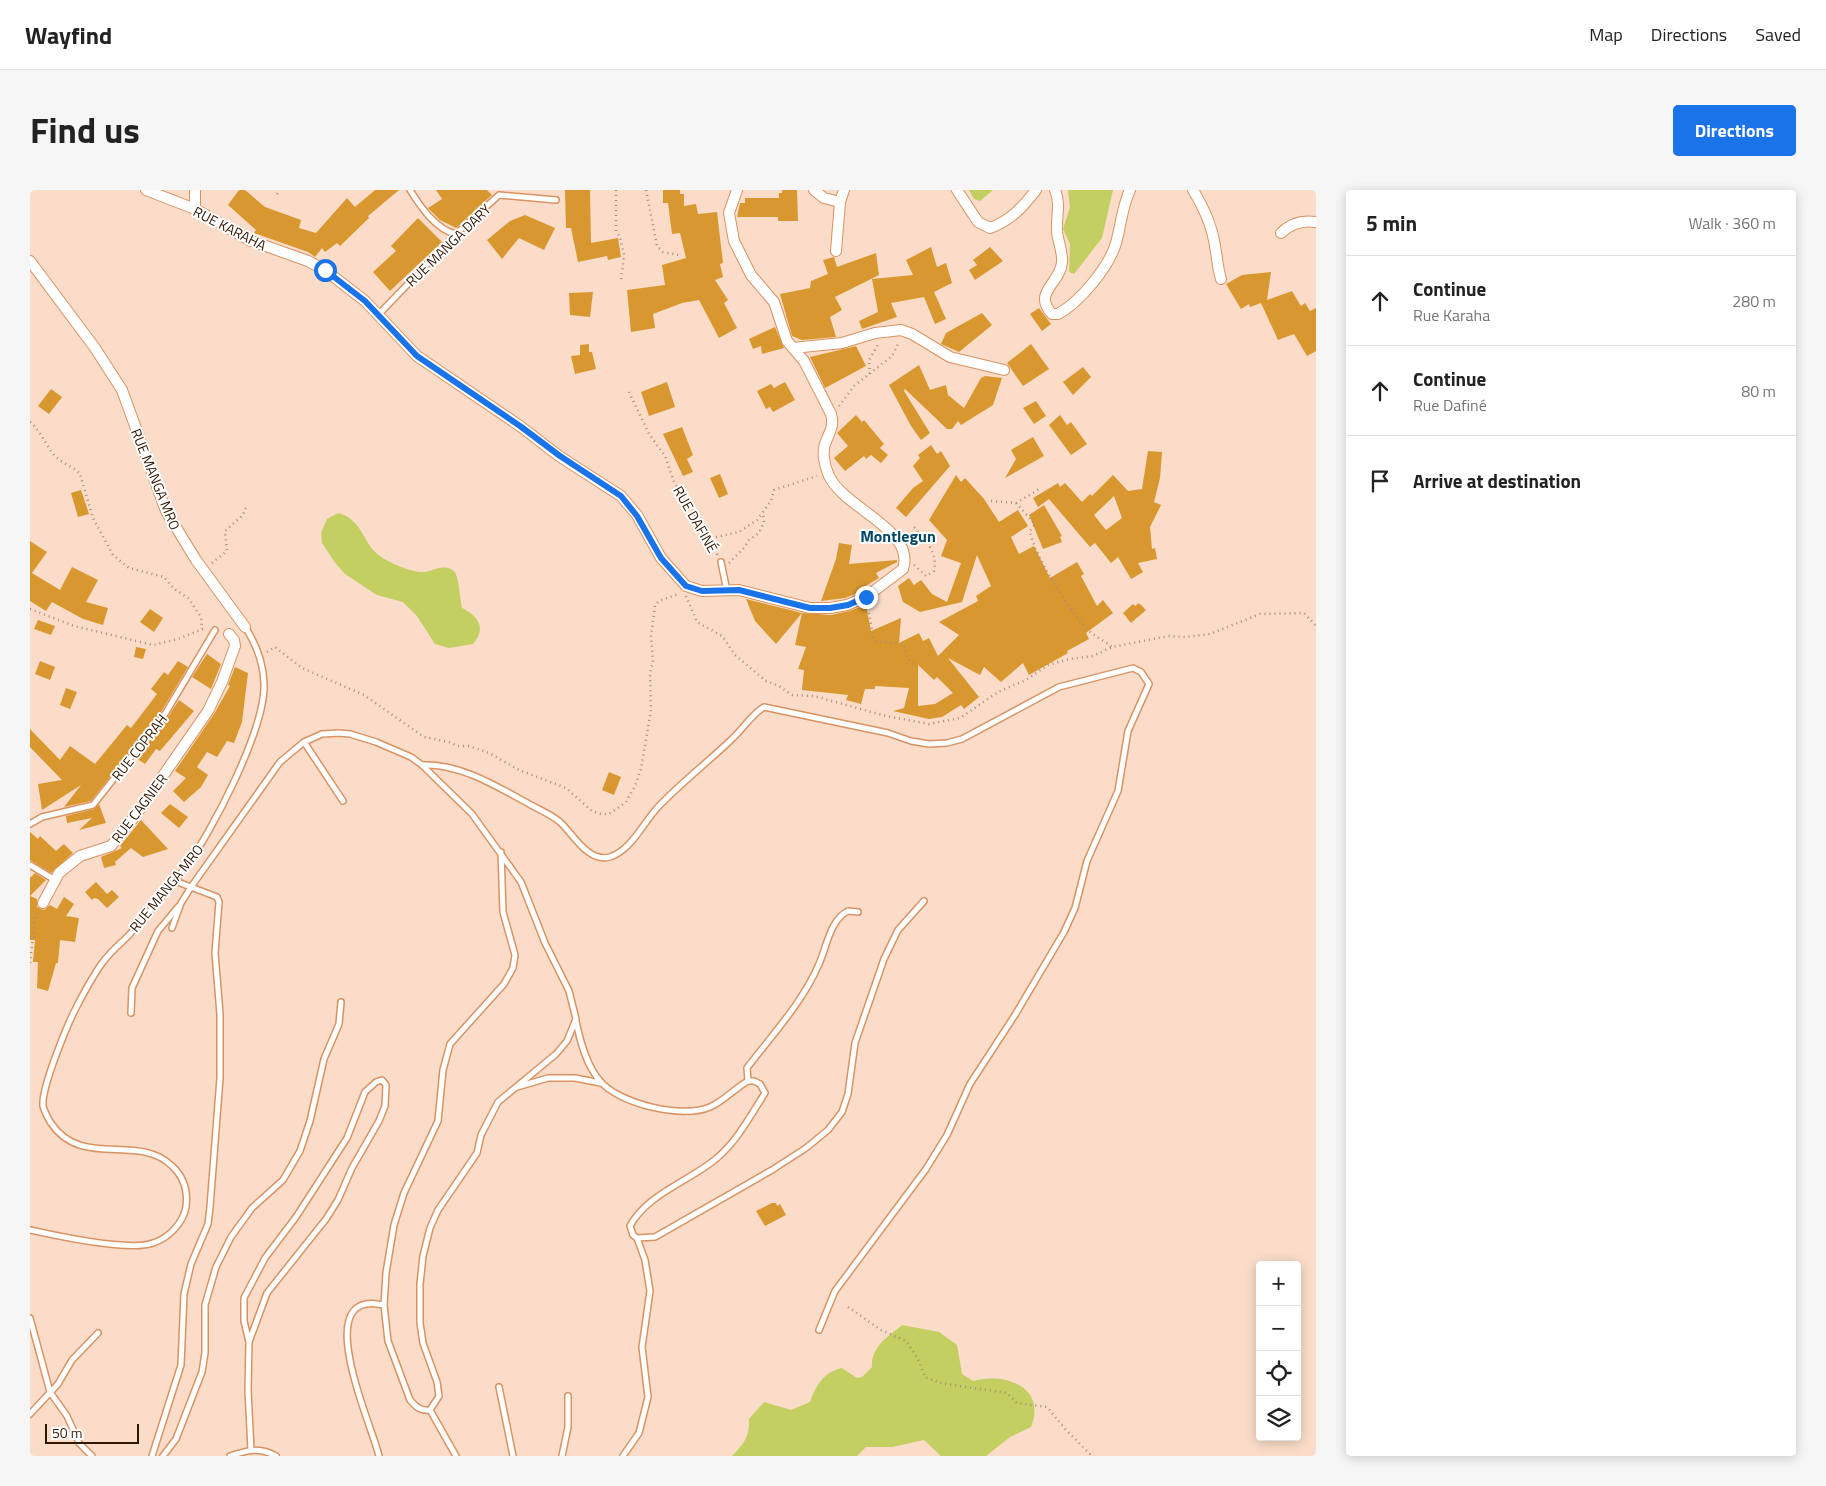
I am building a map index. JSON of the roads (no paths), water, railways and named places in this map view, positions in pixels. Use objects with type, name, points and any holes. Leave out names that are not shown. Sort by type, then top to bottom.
[{"type":"street","name":"RUE KARAHA","points":[[146,190],[195,209],[249,240],[308,261],[325,270],[379,314],[417,356],[520,426],[560,456],[621,496],[637,516],[661,558],[686,586],[702,591],[727,592]]},
{"type":"street","points":[[195,209],[196,190]]},
{"type":"street","points":[[727,592],[739,590],[810,608],[830,608],[848,605],[866,597],[897,575],[905,563],[903,546],[878,522],[845,498],[836,487],[827,470],[824,452],[826,440],[832,430],[831,414],[804,361],[792,348],[783,333],[774,302],[751,275],[734,241],[730,213],[737,190]]},
{"type":"street","points":[[814,190],[824,198],[840,202]]},
{"type":"street","points":[[836,251],[840,202],[844,190]]},
{"type":"street","points":[[957,190],[978,222],[990,228],[1001,224],[1016,214],[1036,190]]},
{"type":"street","points":[[1055,190],[1058,198],[1057,231],[1062,262],[1059,273],[1050,286],[1045,298],[1047,308],[1052,314],[1058,314],[1078,298],[1106,264],[1113,251],[1123,206],[1130,190]]},
{"type":"street","points":[[1192,190],[1207,218],[1214,240],[1221,279]]},
{"type":"street","points":[[1281,233],[1294,223],[1316,222]]},
{"type":"street","name":"RUE MANGA MRO","points":[[30,261],[95,348],[122,390],[166,510],[179,534],[245,627]]},
{"type":"street","points":[[792,348],[842,343],[881,332],[900,330],[916,336],[950,357],[1004,370]]},
{"type":"street","name":"RUE CAGNIER","points":[[43,903],[58,873],[80,856],[111,846],[168,771],[208,711],[222,682],[235,646],[234,640],[229,634]]},
{"type":"lane","points":[[410,190],[432,219],[449,233],[456,234]]},
{"type":"lane","name":"RUE MANGA DARY","points":[[379,314],[456,234],[499,196],[556,200]]},
{"type":"lane","name":"RUE DAFINÉ","points":[[720,562],[727,592]]},
{"type":"lane","name":"RUE MANGA MRO","points":[[30,1230],[120,1245],[153,1244],[174,1230],[184,1215],[187,1195],[183,1180],[173,1166],[162,1157],[144,1152],[84,1148],[62,1136],[50,1123],[43,1106],[46,1085],[70,1020],[87,986],[104,961],[175,881],[206,840],[251,740],[261,710],[264,684],[260,655],[256,644],[245,627]]},
{"type":"lane","name":"RUE COPRAH","points":[[30,824],[42,817],[93,805],[165,714],[215,630]]},
{"type":"lane","points":[[422,764],[432,764],[490,783],[558,820],[588,852],[601,858],[611,856],[629,844],[658,807],[693,772],[731,740],[756,712],[764,707],[929,744],[962,739],[1059,687],[1133,668],[1146,677],[1150,684],[1128,731],[1118,791],[1087,861],[1075,908],[1064,932],[1015,1015],[970,1084],[947,1134],[926,1169],[835,1291],[819,1330]]},
{"type":"lane","points":[[131,1013],[132,988],[158,931],[181,903],[280,762],[304,742],[322,734],[350,734],[376,742],[411,757],[422,764],[472,814],[501,852],[521,882],[545,943],[568,991],[579,1036],[589,1063],[601,1083]]},
{"type":"lane","points":[[304,742],[343,800]]},
{"type":"lane","points":[[501,852],[503,912],[515,955],[513,968],[504,984],[450,1044],[443,1070],[438,1121],[404,1193],[394,1225],[386,1272],[384,1305],[388,1341],[410,1400],[416,1407],[424,1411],[430,1410],[439,1396],[437,1382],[423,1343],[420,1323],[420,1284],[423,1256],[430,1228],[438,1210],[477,1153],[481,1136],[498,1102],[556,1054],[567,1040],[576,1018]]},
{"type":"lane","points":[[30,864],[55,880]]},
{"type":"lane","points":[[152,1456],[180,1365],[184,1294],[191,1264],[208,1224],[218,1122],[221,1043],[215,953],[219,902],[217,897],[175,881]]},
{"type":"lane","points":[[637,1238],[655,1237],[668,1232],[695,1213],[806,1148],[828,1130],[842,1112],[848,1094],[855,1043],[884,959],[898,930],[924,901]]},
{"type":"lane","points":[[172,928],[181,903]]},
{"type":"lane","points":[[748,1081],[747,1068],[773,1036],[812,979],[838,919],[848,910],[858,912]]},
{"type":"lane","points":[[163,1456],[176,1439],[202,1372],[205,1353],[205,1304],[216,1267],[231,1237],[252,1208],[283,1180],[300,1151],[310,1121],[324,1059],[338,1024],[341,1002]]},
{"type":"lane","points":[[514,1088],[548,1078],[575,1078],[601,1083],[616,1093],[637,1102],[682,1112],[693,1112],[710,1107],[748,1081],[760,1084],[765,1093],[734,1141],[717,1158],[697,1174],[642,1208],[630,1226],[630,1231],[637,1238],[645,1260],[650,1291],[642,1347],[648,1397],[639,1432],[623,1456]]},
{"type":"lane","points":[[249,1342],[267,1293],[326,1220],[338,1200],[352,1168],[379,1121],[385,1099],[386,1085],[382,1080],[376,1082],[365,1092],[347,1138],[296,1217],[265,1258],[248,1289],[243,1305],[244,1321],[249,1342],[248,1390],[251,1450]]},
{"type":"lane","points":[[379,1456],[356,1383],[348,1350],[346,1332],[352,1311],[361,1304],[375,1303],[384,1305]]},
{"type":"lane","points":[[30,1318],[50,1392],[67,1416],[79,1443],[92,1456]]},
{"type":"lane","points":[[30,1414],[50,1392],[72,1360],[98,1332]]},
{"type":"lane","points":[[499,1388],[513,1456]]},
{"type":"lane","points":[[562,1456],[568,1427],[568,1396]]},
{"type":"lane","points":[[430,1410],[456,1456]]},
{"type":"lane","points":[[230,1456],[251,1450],[263,1449],[276,1456]]},
{"type":"district","name":"Montlegun","points":[[898,536]]}]
